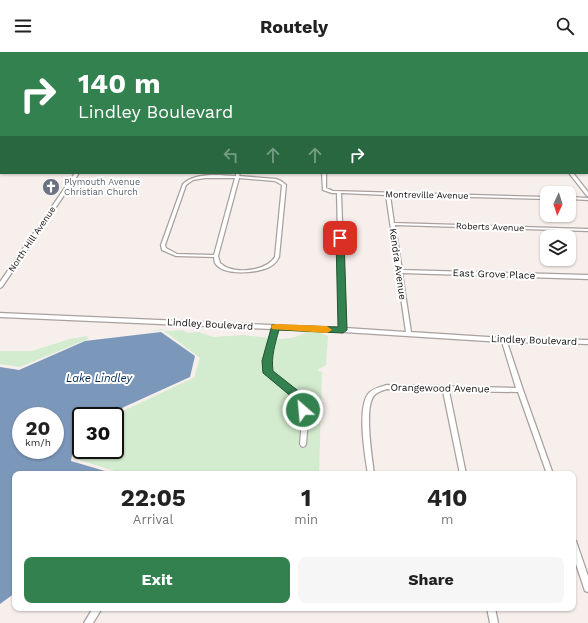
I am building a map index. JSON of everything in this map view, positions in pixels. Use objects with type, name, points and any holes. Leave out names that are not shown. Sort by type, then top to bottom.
[{"type":"street","name":"North Hill Avenue","points":[[0,286],[76,174]]},
{"type":"street","name":"Montreville Avenue","points":[[324,174],[324,189],[339,193],[540,198]]},
{"type":"street","points":[[572,174],[588,195]]},
{"type":"street","points":[[216,256],[176,255],[164,249],[163,245],[184,185],[192,179],[200,177],[237,175],[268,178],[278,180],[284,185],[276,262],[266,268],[242,271],[226,269],[218,264],[216,256],[237,175]]},
{"type":"street","points":[[339,193],[343,330]]},
{"type":"street","name":"Kendra Avenue","points":[[388,194],[409,334]]},
{"type":"street","points":[[576,198],[588,199]]},
{"type":"street","name":"Roberts Avenue","points":[[393,224],[588,230]]},
{"type":"street","name":"East Grove Place","points":[[399,271],[588,277]]},
{"type":"street","name":"Lindley Boulevard","points":[[0,315],[343,330],[504,340],[588,342]]},
{"type":"street","points":[[275,327],[266,361],[268,373],[297,396],[305,420],[303,444]]},
{"type":"street","points":[[504,340],[549,471]]},
{"type":"street","name":"Orangewood Avenue","points":[[371,471],[366,406],[372,394],[381,388],[520,390]]},
{"type":"street","points":[[444,388],[462,471]]},
{"type":"street","points":[[576,553],[588,588]]},
{"type":"street","points":[[88,623],[96,611]]},
{"type":"street","points":[[492,611],[494,623]]},
{"type":"green space","points":[[162,329],[167,331],[183,330],[188,333],[198,332],[214,337],[243,335],[270,338],[263,361],[265,373],[295,397],[301,420],[299,447],[306,447],[307,415],[305,407],[298,392],[271,371],[270,362],[272,351],[276,339],[297,337],[308,331],[314,331],[328,336],[326,365],[317,370],[322,372],[319,471],[115,471],[79,460],[78,459],[124,459],[124,411],[195,377],[200,358],[163,330],[150,331]]},
{"type":"green space","points":[[87,336],[88,339],[20,367],[0,364],[0,351],[32,351],[70,339]]},
{"type":"water","name":"Lake Lindley","points":[[161,332],[195,356],[190,377],[124,407],[72,407],[71,461],[105,471],[12,471],[12,595],[0,604],[0,367],[19,370],[85,341]]},
{"type":"slow traffic","points":[[276,327],[327,330]]},
{"type":"place","name":"Plymouth Avenue Christian Church","points":[[51,187]]},
{"type":"route","points":[[303,410],[297,396],[291,389],[268,373],[266,361],[268,351],[275,327],[343,330],[340,238]]}]
